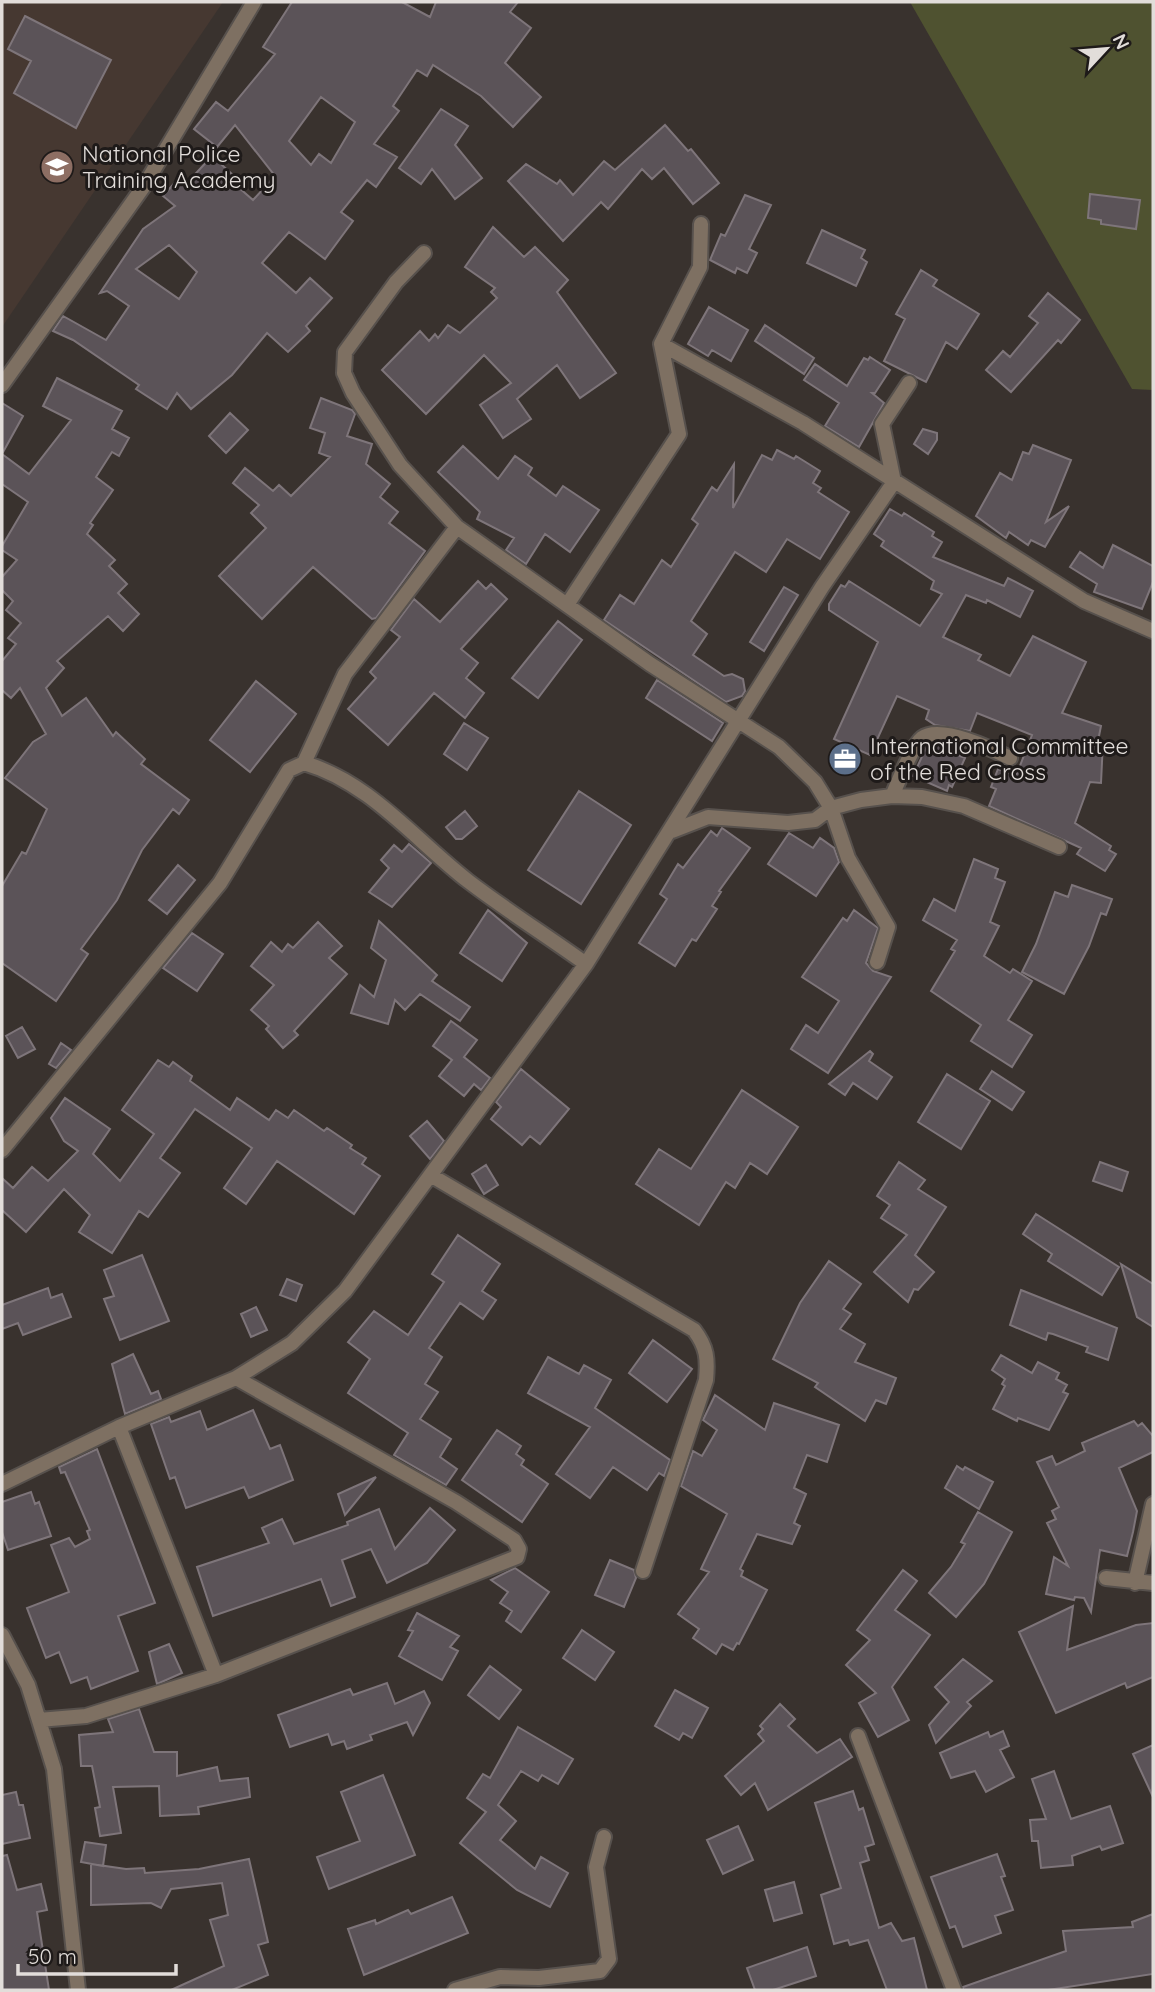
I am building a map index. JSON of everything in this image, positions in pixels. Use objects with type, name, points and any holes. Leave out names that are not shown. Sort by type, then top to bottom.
[{"type":"street","points":[[2,385],[144,186],[254,2]]},
{"type":"street","points":[[567,605],[679,434],[661,344],[700,267],[701,224]]},
{"type":"street","points":[[424,253],[396,282],[345,352],[344,373],[353,393],[400,465],[457,527],[650,664],[779,747],[815,782],[831,808],[848,858],[888,927],[877,962]]},
{"type":"street","points":[[661,344],[803,423],[1084,601],[1153,631]]},
{"type":"street","points":[[2,1484],[120,1427],[236,1378],[292,1343],[345,1291],[586,964],[672,831],[829,576],[894,482],[882,424],[909,383]]},
{"type":"street","points":[[2,1150],[220,883],[289,770],[304,763],[345,674],[457,527]]},
{"type":"street","points":[[892,796],[920,739],[932,733],[981,744],[1010,758]]},
{"type":"street","points":[[304,763],[321,768],[370,796],[467,880],[586,964]]},
{"type":"street","points":[[672,831],[708,817],[788,823],[816,820],[831,808],[861,800],[892,796],[922,797],[964,806],[1059,847]]},
{"type":"street","points":[[432,1176],[694,1331],[702,1341],[708,1356],[706,1380],[643,1571]]},
{"type":"street","points":[[39,1720],[86,1716],[216,1675],[517,1557],[519,1549],[513,1541],[456,1502],[236,1378]]},
{"type":"street","points":[[120,1427],[216,1675]]},
{"type":"street","points":[[1135,1583],[1153,1504]]},
{"type":"street","points":[[1106,1578],[1153,1583]]},
{"type":"street","points":[[2,1635],[28,1685],[54,1769],[78,1990]]},
{"type":"street","points":[[858,1736],[954,1990]]},
{"type":"street","points":[[455,1990],[500,1977],[561,1977],[600,1971],[609,1959],[596,1867],[604,1837]]},
{"type":"shaded area","name":"National Police Training Academy","points":[[2,2],[223,2],[2,327]]},
{"type":"green space","points":[[910,2],[1153,2],[1153,390],[1132,389]]},
{"type":"building","points":[[292,2],[402,2],[430,17],[436,2],[518,2],[510,12],[531,28],[505,63],[541,97],[513,127],[481,96],[433,65],[427,76],[417,70],[393,106],[399,111],[374,144],[397,157],[376,187],[367,180],[341,212],[353,221],[325,259],[289,232],[262,263],[296,293],[310,278],[332,298],[306,326],[310,331],[288,352],[267,333],[232,375],[191,409],[177,393],[167,409],[136,389],[139,385],[73,340],[53,331],[63,316],[106,340],[129,306],[107,291],[100,293],[143,229],[175,206],[163,196],[179,178],[186,184],[212,156],[233,175],[229,179],[253,200],[275,176],[235,125],[217,147],[194,129],[216,102],[228,111],[275,54],[263,47]],"holes":[[[321,97],[355,122],[331,163],[319,154],[311,165],[289,141]],[[169,245],[197,272],[179,299],[136,269]]]},
{"type":"building","points":[[25,16],[111,60],[76,128],[14,93],[31,61],[8,49]]},
{"type":"building","points":[[441,109],[468,126],[455,145],[482,178],[455,199],[432,169],[421,184],[399,168]]},
{"type":"building","points":[[665,125],[688,151],[691,149],[719,183],[693,204],[664,168],[652,179],[642,169],[608,209],[601,202],[563,241],[508,181],[526,164],[557,184],[560,180],[573,195],[604,161],[615,170]]},
{"type":"building","points":[[1090,194],[1140,200],[1136,229],[1101,224],[1101,220],[1088,218]]},
{"type":"building","points":[[745,195],[771,205],[749,249],[757,253],[747,273],[737,268],[735,273],[710,260],[721,234],[725,236]]},
{"type":"building","points":[[493,227],[524,257],[535,247],[568,280],[557,292],[616,373],[580,398],[557,365],[517,399],[531,419],[503,438],[480,405],[511,383],[484,355],[426,414],[382,370],[420,331],[429,341],[435,334],[438,338],[448,325],[460,333],[497,298],[491,292],[495,288],[465,267]]},
{"type":"building","points":[[822,230],[865,250],[861,258],[867,262],[856,286],[807,263]]},
{"type":"building","points":[[921,270],[937,280],[933,286],[979,314],[957,349],[946,342],[926,382],[884,361],[905,319],[896,314]]},
{"type":"building","points":[[1048,293],[1080,320],[1061,343],[1058,340],[1011,392],[986,370],[1003,351],[1010,357],[1038,323],[1029,316]]},
{"type":"building","points":[[709,307],[748,330],[731,361],[712,350],[708,356],[688,344]]},
{"type":"building","points":[[765,325],[814,358],[804,374],[755,341]]},
{"type":"building","points":[[870,357],[890,370],[875,393],[872,393],[884,403],[859,447],[825,426],[839,403],[804,380],[815,364],[847,386],[864,358],[868,360]]},
{"type":"building","points":[[57,378],[122,411],[112,429],[129,438],[119,456],[112,452],[96,477],[113,490],[90,523],[93,525],[87,534],[115,560],[109,566],[127,584],[118,593],[139,614],[123,631],[108,616],[57,661],[64,668],[46,688],[62,716],[86,698],[113,736],[116,732],[145,759],[141,764],[189,800],[179,814],[173,809],[142,850],[117,900],[81,949],[88,954],[56,1001],[2,963],[2,886],[22,852],[26,854],[47,809],[5,778],[33,742],[46,734],[20,688],[11,698],[2,690],[2,661],[16,644],[8,638],[21,623],[6,610],[13,601],[2,590],[2,577],[17,560],[2,550],[2,546],[28,502],[2,484],[2,454],[29,474],[71,420],[43,406]]},
{"type":"building","points":[[321,398],[352,410],[355,414],[347,436],[372,444],[366,464],[390,484],[380,497],[398,512],[389,523],[425,551],[376,618],[372,619],[313,567],[262,619],[219,576],[266,528],[251,513],[259,505],[233,483],[245,468],[273,491],[279,485],[291,496],[330,457],[319,453],[325,433],[310,428]]},
{"type":"building","points":[[2,403],[23,416],[2,454]]},
{"type":"building","points":[[230,413],[248,430],[226,453],[209,436]]},
{"type":"building","points":[[923,429],[937,433],[937,440],[928,454],[914,444]]},
{"type":"building","points":[[1033,445],[1071,460],[1046,522],[1069,506],[1045,547],[1031,540],[1028,545],[1009,532],[1006,538],[976,516],[1000,473],[1012,480],[1023,452],[1029,454]]},
{"type":"building","points":[[463,446],[498,479],[515,456],[532,468],[528,475],[556,496],[563,486],[599,510],[570,552],[545,534],[526,564],[506,550],[514,538],[477,519],[480,512],[438,472]]},
{"type":"building","points":[[777,450],[794,459],[796,456],[820,471],[813,483],[821,488],[818,492],[849,512],[820,559],[787,539],[766,572],[735,552],[691,621],[707,634],[693,655],[724,676],[732,674],[743,679],[745,691],[742,696],[726,702],[604,620],[620,595],[634,604],[662,560],[671,567],[698,524],[692,519],[712,487],[717,491],[734,464],[733,508],[762,455],[772,460]]},
{"type":"building","points":[[890,509],[902,516],[904,513],[934,532],[932,536],[942,542],[933,557],[1004,586],[1008,578],[1033,591],[1020,617],[987,600],[986,603],[966,595],[943,637],[981,655],[978,660],[1010,676],[1033,636],[1086,662],[1062,713],[1101,726],[1098,741],[1103,741],[1101,783],[1090,782],[1075,823],[1111,846],[1109,850],[1116,854],[1105,871],[1077,854],[1081,848],[989,806],[996,789],[991,787],[998,769],[1016,776],[1032,735],[977,713],[970,731],[935,725],[926,719],[929,710],[897,696],[870,755],[834,739],[878,642],[829,610],[829,604],[841,585],[845,587],[849,581],[920,626],[942,594],[931,589],[934,581],[881,546],[884,541],[874,534]]},
{"type":"building","points":[[1113,545],[1153,566],[1153,582],[1142,609],[1094,592],[1097,584],[1070,567],[1080,552],[1103,568]]},
{"type":"building","points":[[478,581],[486,589],[491,584],[507,599],[461,649],[478,663],[466,678],[484,693],[465,718],[434,693],[388,745],[348,709],[376,678],[370,672],[400,637],[391,630],[414,599],[440,622]]},
{"type":"building","points":[[784,587],[798,595],[764,651],[750,642]]},
{"type":"building","points":[[558,621],[582,640],[538,698],[512,678]]},
{"type":"building","points":[[657,680],[723,723],[712,741],[646,698]]},
{"type":"building","points":[[256,681],[296,714],[250,772],[210,740]]},
{"type":"building","points":[[464,723],[488,738],[467,770],[444,754]]},
{"type":"building","points":[[940,744],[963,749],[960,756],[965,758],[952,787],[949,785],[947,791],[913,776],[926,748]]},
{"type":"building","points":[[579,791],[631,825],[581,904],[528,870]]},
{"type":"building","points":[[465,811],[477,826],[462,839],[456,839],[446,827]]},
{"type":"building","points":[[722,828],[750,848],[719,891],[721,892],[712,906],[717,909],[696,941],[692,939],[675,966],[639,943],[667,899],[660,894],[678,864],[683,868],[711,831],[717,836]]},
{"type":"building","points":[[789,833],[813,848],[820,838],[834,848],[839,862],[816,896],[768,864]]},
{"type":"building","points":[[409,844],[431,863],[392,907],[369,892],[389,868],[381,860],[394,845],[402,852]]},
{"type":"building","points":[[974,859],[998,869],[995,878],[1005,882],[990,922],[999,926],[984,956],[1010,973],[1013,969],[1032,981],[1008,1020],[1032,1035],[1012,1067],[971,1041],[981,1025],[931,991],[955,951],[951,949],[957,940],[923,920],[934,899],[955,911]]},
{"type":"building","points":[[178,865],[195,880],[167,914],[149,900]]},
{"type":"building","points":[[1072,885],[1112,899],[1106,915],[1101,913],[1089,946],[1064,994],[1022,972],[1036,944],[1055,892],[1068,897]]},
{"type":"building","points":[[488,910],[527,943],[502,981],[460,953]]},
{"type":"building","points":[[854,910],[878,928],[866,963],[873,971],[891,977],[828,1073],[791,1049],[806,1025],[818,1033],[839,1001],[802,977],[843,918],[847,921]]},
{"type":"building","points":[[379,921],[437,975],[432,981],[470,1007],[460,1021],[420,994],[405,1010],[395,1000],[388,1024],[351,1013],[360,985],[374,997],[386,960],[371,948]]},
{"type":"building","points":[[318,922],[342,946],[329,958],[347,974],[294,1031],[298,1035],[283,1048],[266,1029],[269,1026],[251,1010],[274,985],[251,966],[271,942],[282,952],[288,944],[293,948]]},
{"type":"building","points":[[192,933],[223,954],[197,991],[163,968]]},
{"type":"building","points":[[451,1021],[477,1040],[464,1057],[490,1078],[481,1090],[474,1084],[464,1096],[439,1076],[452,1060],[433,1046]]},
{"type":"building","points":[[22,1027],[35,1049],[18,1058],[6,1036]]},
{"type":"building","points":[[61,1043],[71,1050],[56,1068],[49,1064]]},
{"type":"building","points":[[870,1051],[873,1054],[869,1061],[892,1077],[877,1099],[853,1083],[845,1095],[829,1084]]},
{"type":"building","points":[[158,1060],[169,1067],[173,1062],[192,1076],[190,1081],[230,1110],[237,1098],[269,1120],[276,1110],[288,1118],[294,1110],[324,1131],[327,1128],[352,1145],[350,1148],[366,1158],[362,1164],[380,1176],[354,1214],[277,1161],[246,1204],[224,1188],[252,1148],[195,1109],[160,1158],[180,1173],[148,1217],[139,1211],[112,1253],[79,1232],[90,1215],[64,1189],[26,1232],[2,1210],[2,1178],[13,1188],[32,1167],[48,1181],[78,1151],[64,1141],[51,1118],[65,1098],[110,1129],[93,1154],[120,1181],[154,1134],[122,1110]]},
{"type":"building","points":[[521,1069],[569,1109],[540,1144],[530,1136],[522,1145],[491,1119],[501,1107],[496,1102]]},
{"type":"building","points":[[992,1071],[1024,1092],[1012,1110],[980,1089]]},
{"type":"building","points":[[947,1074],[990,1101],[961,1149],[918,1122]]},
{"type":"building","points":[[742,1090],[798,1127],[767,1174],[750,1163],[735,1188],[726,1182],[699,1225],[636,1184],[659,1149],[691,1169]]},
{"type":"building","points":[[427,1121],[444,1141],[430,1159],[410,1136]]},
{"type":"building","points":[[899,1162],[925,1180],[918,1189],[946,1207],[915,1255],[934,1272],[918,1290],[914,1289],[908,1302],[874,1272],[907,1235],[881,1218],[890,1205],[877,1196]]},
{"type":"building","points":[[1100,1162],[1128,1172],[1122,1191],[1093,1181]]},
{"type":"building","points":[[486,1165],[498,1185],[484,1194],[472,1174]]},
{"type":"building","points":[[1036,1214],[1119,1267],[1102,1295],[1048,1261],[1052,1254],[1023,1234]]},
{"type":"building","points":[[458,1235],[500,1264],[482,1291],[496,1300],[483,1319],[460,1303],[429,1348],[442,1357],[425,1384],[438,1392],[420,1419],[451,1439],[440,1457],[457,1469],[446,1485],[394,1455],[408,1433],[348,1393],[370,1359],[348,1342],[374,1311],[408,1335],[444,1282],[432,1274]]},
{"type":"building","points":[[142,1255],[169,1321],[120,1340],[104,1299],[114,1296],[104,1270]]},
{"type":"building","points":[[829,1261],[861,1284],[843,1309],[851,1314],[840,1329],[865,1344],[855,1362],[896,1378],[886,1404],[876,1400],[865,1421],[815,1387],[818,1383],[773,1359],[800,1303]]},
{"type":"building","points":[[1121,1264],[1153,1284],[1153,1327],[1137,1317]]},
{"type":"building","points":[[287,1279],[302,1285],[296,1301],[280,1295]]},
{"type":"building","points":[[48,1288],[51,1298],[62,1294],[71,1317],[23,1335],[18,1323],[2,1329],[2,1305]]},
{"type":"building","points":[[1021,1290],[1117,1328],[1108,1360],[1086,1352],[1088,1347],[1053,1334],[1048,1333],[1046,1340],[1010,1325]]},
{"type":"building","points":[[256,1307],[267,1330],[251,1337],[241,1314]]},
{"type":"building","points":[[653,1340],[692,1369],[667,1402],[629,1373]]},
{"type":"building","points":[[133,1354],[151,1394],[158,1391],[161,1399],[125,1414],[112,1364]]},
{"type":"building","points":[[1001,1355],[1032,1373],[1038,1362],[1059,1373],[1056,1379],[1067,1385],[1063,1392],[1068,1394],[1049,1430],[1018,1418],[1017,1421],[993,1409],[1005,1386],[1002,1384],[1005,1379],[992,1370]]},
{"type":"building","points":[[548,1357],[579,1374],[584,1365],[611,1380],[595,1408],[670,1460],[664,1476],[659,1473],[647,1490],[613,1467],[590,1498],[556,1474],[590,1427],[528,1393]]},
{"type":"building","points":[[715,1395],[765,1430],[774,1403],[839,1425],[827,1462],[807,1455],[794,1488],[806,1494],[794,1523],[800,1526],[792,1544],[757,1534],[740,1569],[743,1571],[741,1576],[767,1590],[739,1644],[737,1643],[733,1650],[722,1644],[716,1654],[693,1638],[699,1629],[678,1614],[709,1572],[701,1569],[727,1514],[681,1486],[693,1451],[702,1456],[717,1430],[703,1420]]},
{"type":"building","points":[[253,1410],[270,1449],[280,1445],[293,1480],[249,1498],[244,1487],[186,1508],[175,1477],[170,1479],[151,1424],[169,1417],[171,1422],[200,1411],[207,1430]]},
{"type":"building","points":[[1134,1421],[1138,1426],[1142,1423],[1153,1436],[1153,1452],[1119,1468],[1137,1511],[1133,1532],[1127,1556],[1100,1550],[1091,1612],[1084,1598],[1075,1597],[1074,1600],[1046,1594],[1054,1557],[1068,1566],[1047,1523],[1056,1519],[1052,1511],[1059,1507],[1037,1462],[1052,1456],[1056,1465],[1085,1451],[1082,1443]]},
{"type":"building","points":[[497,1430],[521,1446],[516,1454],[524,1460],[521,1465],[548,1484],[522,1522],[462,1480]]},
{"type":"building","points":[[97,1449],[155,1603],[118,1616],[138,1671],[91,1689],[87,1677],[71,1683],[59,1652],[46,1658],[27,1608],[69,1592],[51,1545],[69,1538],[75,1547],[90,1539],[87,1531],[90,1530],[65,1472],[61,1473],[59,1467]]},
{"type":"building","points":[[957,1466],[963,1470],[965,1467],[993,1482],[979,1509],[945,1488]]},
{"type":"building","points":[[376,1477],[345,1515],[338,1494]]},
{"type":"building","points":[[31,1492],[35,1504],[39,1502],[51,1536],[8,1550],[2,1532],[2,1502]]},
{"type":"building","points":[[430,1508],[455,1530],[427,1563],[387,1583],[371,1549],[342,1560],[355,1597],[331,1606],[321,1579],[213,1616],[197,1567],[269,1543],[262,1528],[282,1519],[294,1544],[348,1525],[347,1522],[379,1509],[395,1549]]},
{"type":"building","points":[[978,1512],[1012,1532],[984,1584],[956,1617],[929,1593],[951,1567],[965,1544],[961,1542]]},
{"type":"building","points":[[610,1560],[634,1570],[636,1578],[624,1607],[595,1595]]},
{"type":"building","points":[[515,1568],[549,1592],[521,1632],[506,1621],[512,1611],[500,1603],[508,1592],[491,1580]]},
{"type":"building","points":[[903,1570],[917,1581],[895,1610],[930,1635],[892,1687],[909,1720],[878,1737],[859,1703],[876,1693],[846,1665],[870,1640],[857,1630]]},
{"type":"building","points":[[1073,1606],[1067,1650],[1136,1625],[1153,1623],[1153,1677],[1127,1688],[1125,1683],[1056,1713],[1019,1632]]},
{"type":"building","points":[[417,1613],[459,1636],[450,1647],[458,1651],[442,1680],[399,1656],[413,1631],[408,1630]]},
{"type":"building","points":[[582,1630],[614,1652],[595,1680],[563,1658]]},
{"type":"building","points":[[169,1644],[182,1673],[157,1684],[149,1652]]},
{"type":"building","points":[[963,1659],[992,1681],[967,1702],[971,1706],[936,1743],[929,1725],[949,1702],[935,1687]]},
{"type":"building","points":[[490,1666],[521,1690],[499,1719],[468,1695]]},
{"type":"building","points":[[387,1683],[395,1704],[424,1691],[430,1703],[413,1735],[407,1722],[370,1735],[372,1740],[347,1749],[344,1741],[332,1745],[328,1734],[290,1747],[278,1715],[350,1689],[353,1695]]},
{"type":"building","points":[[675,1690],[708,1708],[692,1738],[683,1733],[679,1740],[655,1726]]},
{"type":"building","points":[[780,1704],[795,1719],[788,1726],[817,1753],[840,1739],[852,1757],[768,1810],[755,1783],[741,1795],[725,1776],[764,1741],[758,1734],[763,1729],[760,1726]]},
{"type":"building","points":[[139,1709],[154,1752],[177,1752],[177,1776],[217,1767],[220,1781],[248,1778],[250,1797],[198,1807],[199,1814],[160,1816],[159,1786],[113,1787],[121,1833],[100,1836],[95,1808],[100,1807],[92,1766],[81,1766],[79,1735],[113,1732],[108,1719]]},
{"type":"building","points":[[518,1727],[573,1759],[558,1784],[542,1775],[538,1781],[521,1771],[498,1805],[516,1821],[500,1840],[535,1869],[541,1857],[568,1873],[550,1907],[517,1890],[460,1843],[486,1812],[467,1798],[483,1774],[490,1778]]},
{"type":"building","points":[[1003,1731],[1009,1746],[1000,1750],[1014,1777],[986,1792],[975,1771],[951,1778],[940,1753],[988,1732],[990,1737]]},
{"type":"building","points":[[1153,1745],[1153,1797],[1133,1754]]},
{"type":"building","points":[[1054,1771],[1071,1819],[1110,1806],[1123,1843],[1102,1850],[1100,1846],[1072,1856],[1073,1865],[1041,1868],[1038,1841],[1032,1841],[1030,1820],[1046,1819],[1032,1779]]},
{"type":"building","points":[[383,1775],[415,1855],[329,1889],[317,1857],[360,1841],[341,1792]]},
{"type":"building","points":[[853,1791],[859,1810],[863,1808],[874,1844],[865,1847],[869,1860],[860,1863],[879,1928],[891,1923],[902,1941],[914,1938],[927,1990],[887,1990],[868,1940],[850,1945],[848,1940],[834,1944],[821,1895],[841,1888],[815,1803]]},
{"type":"building","points":[[16,1792],[19,1805],[23,1805],[30,1838],[2,1844],[2,1795]]},
{"type":"building","points":[[738,1826],[753,1860],[723,1874],[707,1840]]},
{"type":"building","points":[[85,1842],[106,1845],[103,1866],[81,1862]]},
{"type":"building","points":[[997,1854],[1005,1876],[1001,1877],[1013,1910],[995,1916],[1001,1933],[963,1947],[955,1926],[950,1928],[931,1877]]},
{"type":"building","points":[[7,1855],[17,1890],[41,1884],[47,1910],[37,1912],[49,1990],[2,1990],[2,1856]]},
{"type":"building","points":[[249,1859],[268,1942],[258,1945],[268,1975],[232,1990],[171,1990],[224,1966],[210,1920],[228,1915],[222,1883],[171,1889],[161,1908],[151,1903],[91,1905],[91,1864],[126,1869],[144,1868],[145,1873],[199,1869]]},
{"type":"building","points":[[794,1882],[802,1913],[774,1921],[765,1890]]},
{"type":"building","points":[[452,1897],[468,1933],[364,1975],[348,1929],[375,1920],[376,1924],[408,1910],[411,1914]]},
{"type":"building","points":[[1153,1914],[1153,1974],[1048,1990],[963,1990],[963,1987],[1066,1951],[1063,1931],[1133,1927],[1132,1922]]},
{"type":"building","points":[[807,1947],[816,1976],[773,1990],[755,1990],[747,1968]]},
{"type":"place","name":"National Police Training Academy","points":[[57,167]]},
{"type":"place","name":"International Committee of the Red Cross","points":[[845,759]]}]
